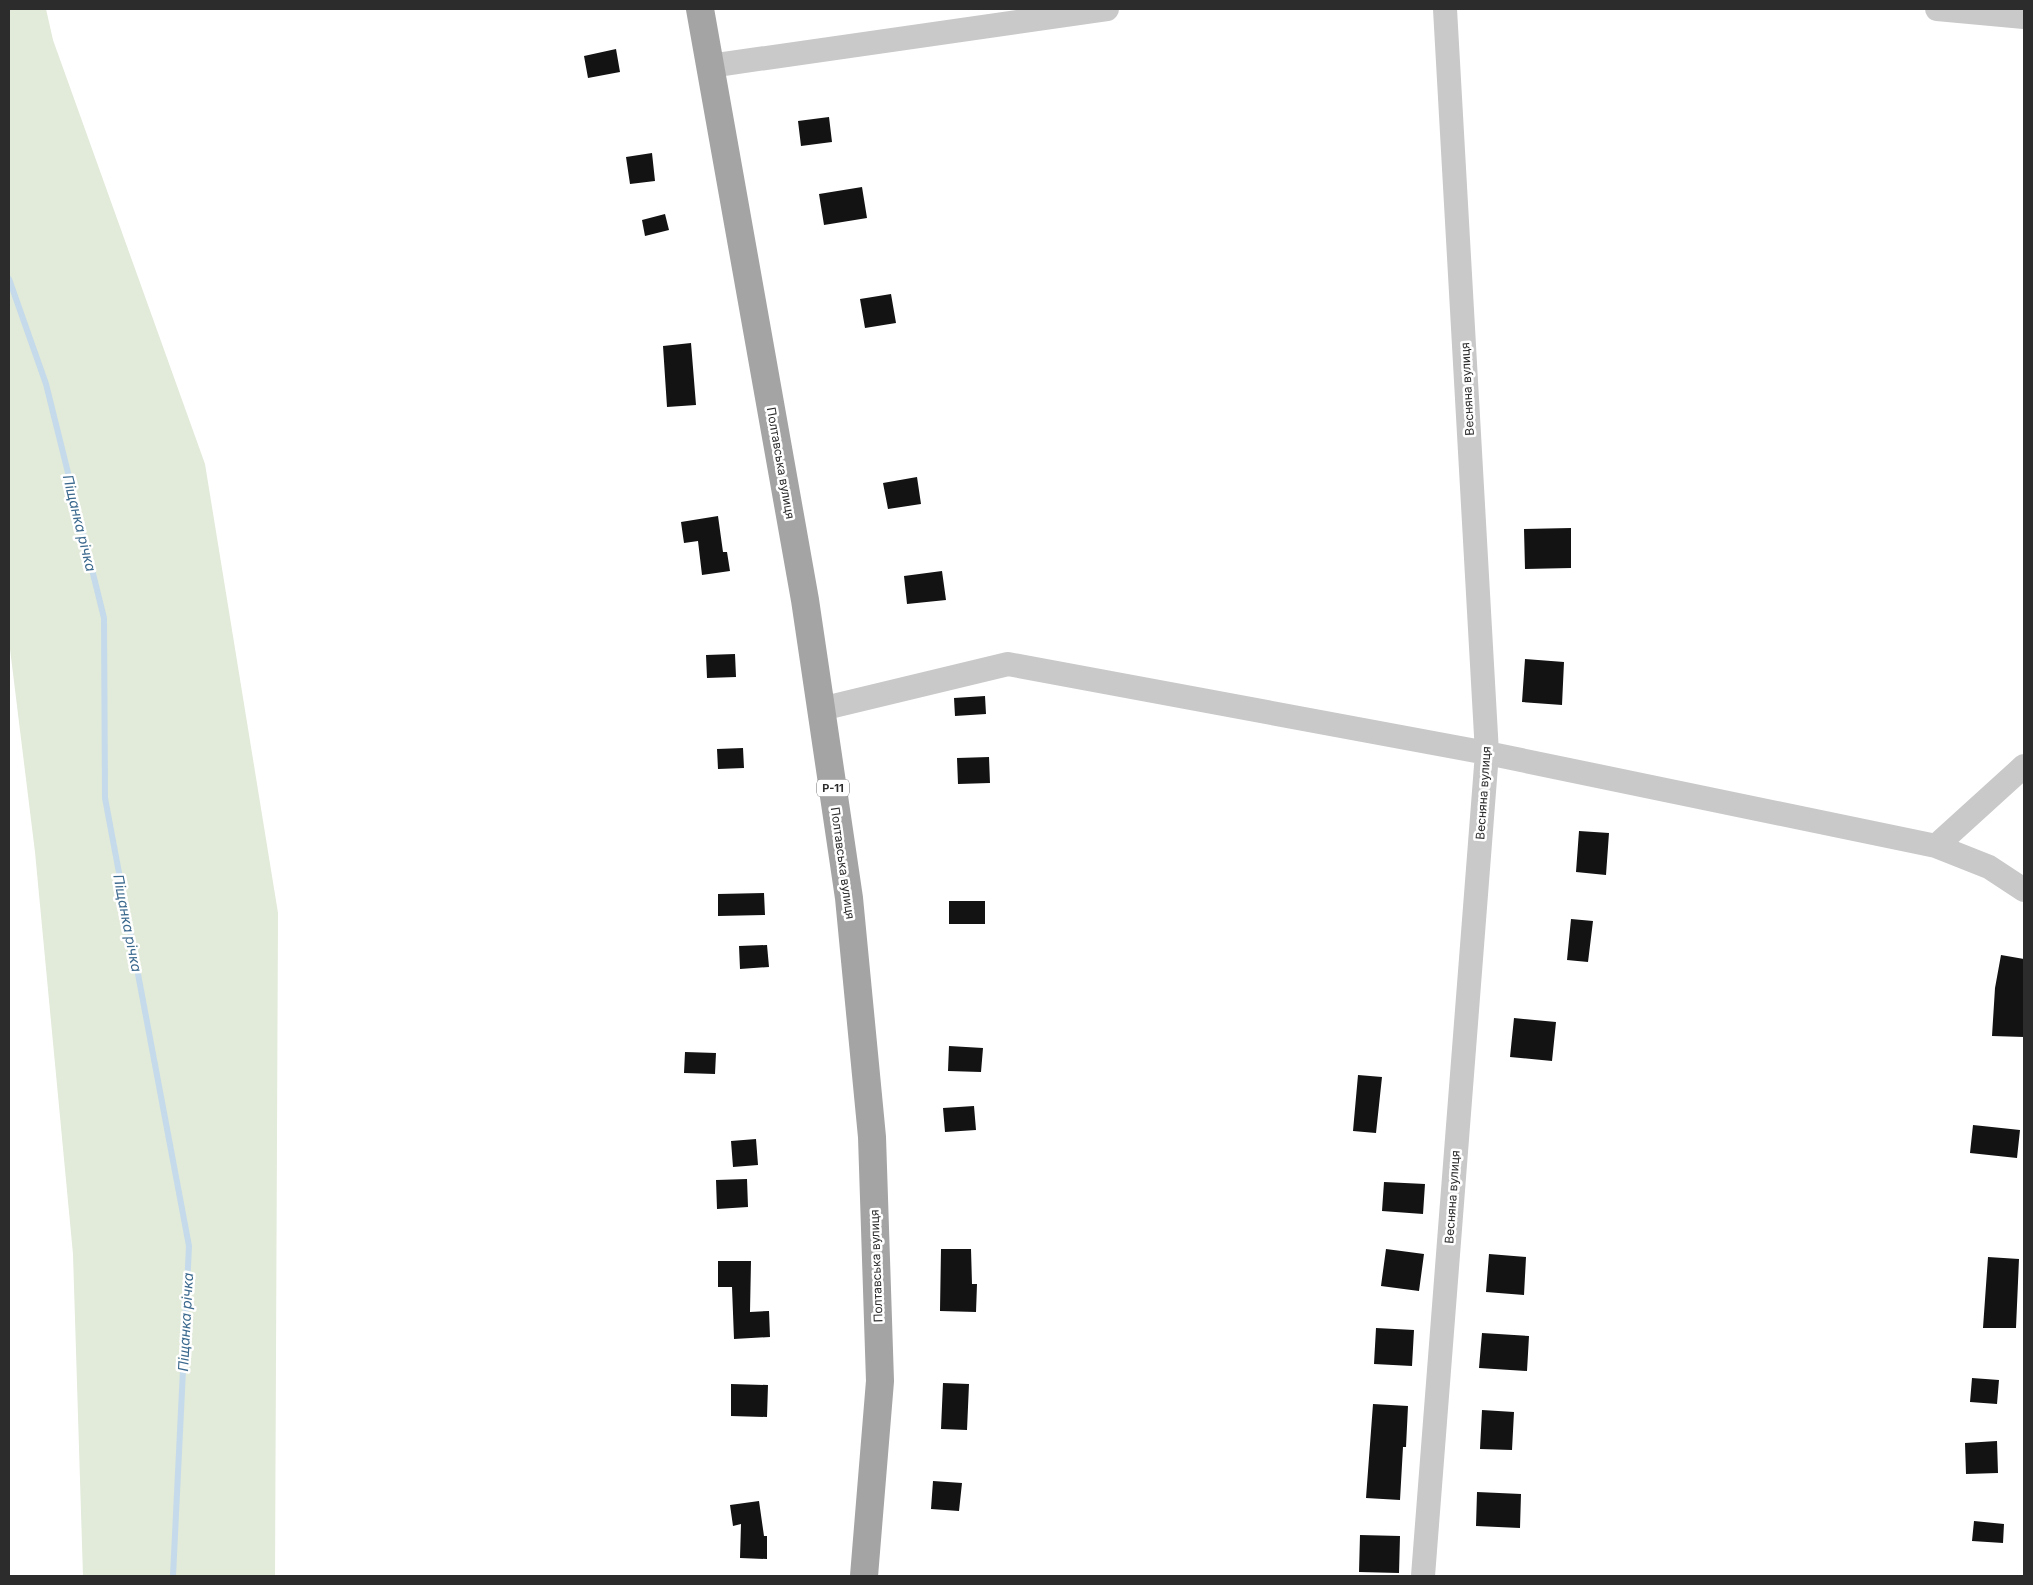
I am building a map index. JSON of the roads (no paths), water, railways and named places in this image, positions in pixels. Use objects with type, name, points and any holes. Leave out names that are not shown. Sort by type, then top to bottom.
[{"type":"main road","name":"Полтавська вулиця","points":[[700,9],[805,600],[849,898],[872,1137],[880,1381],[864,1576]]},
{"type":"street","points":[[710,66],[1107,9]]},
{"type":"street","name":"Весняна вулиця","points":[[1422,1576],[1487,753],[1445,9]]},
{"type":"street","points":[[1937,9],[2024,17]]},
{"type":"street","points":[[821,709],[1008,664],[1487,753],[1936,846],[1988,867],[2024,890]]},
{"type":"street","points":[[1936,846],[2024,766]]},
{"type":"waterway","name":"Піщанка річка","points":[[9,279],[46,384],[104,618],[105,798],[189,1246],[173,1576]]}]
